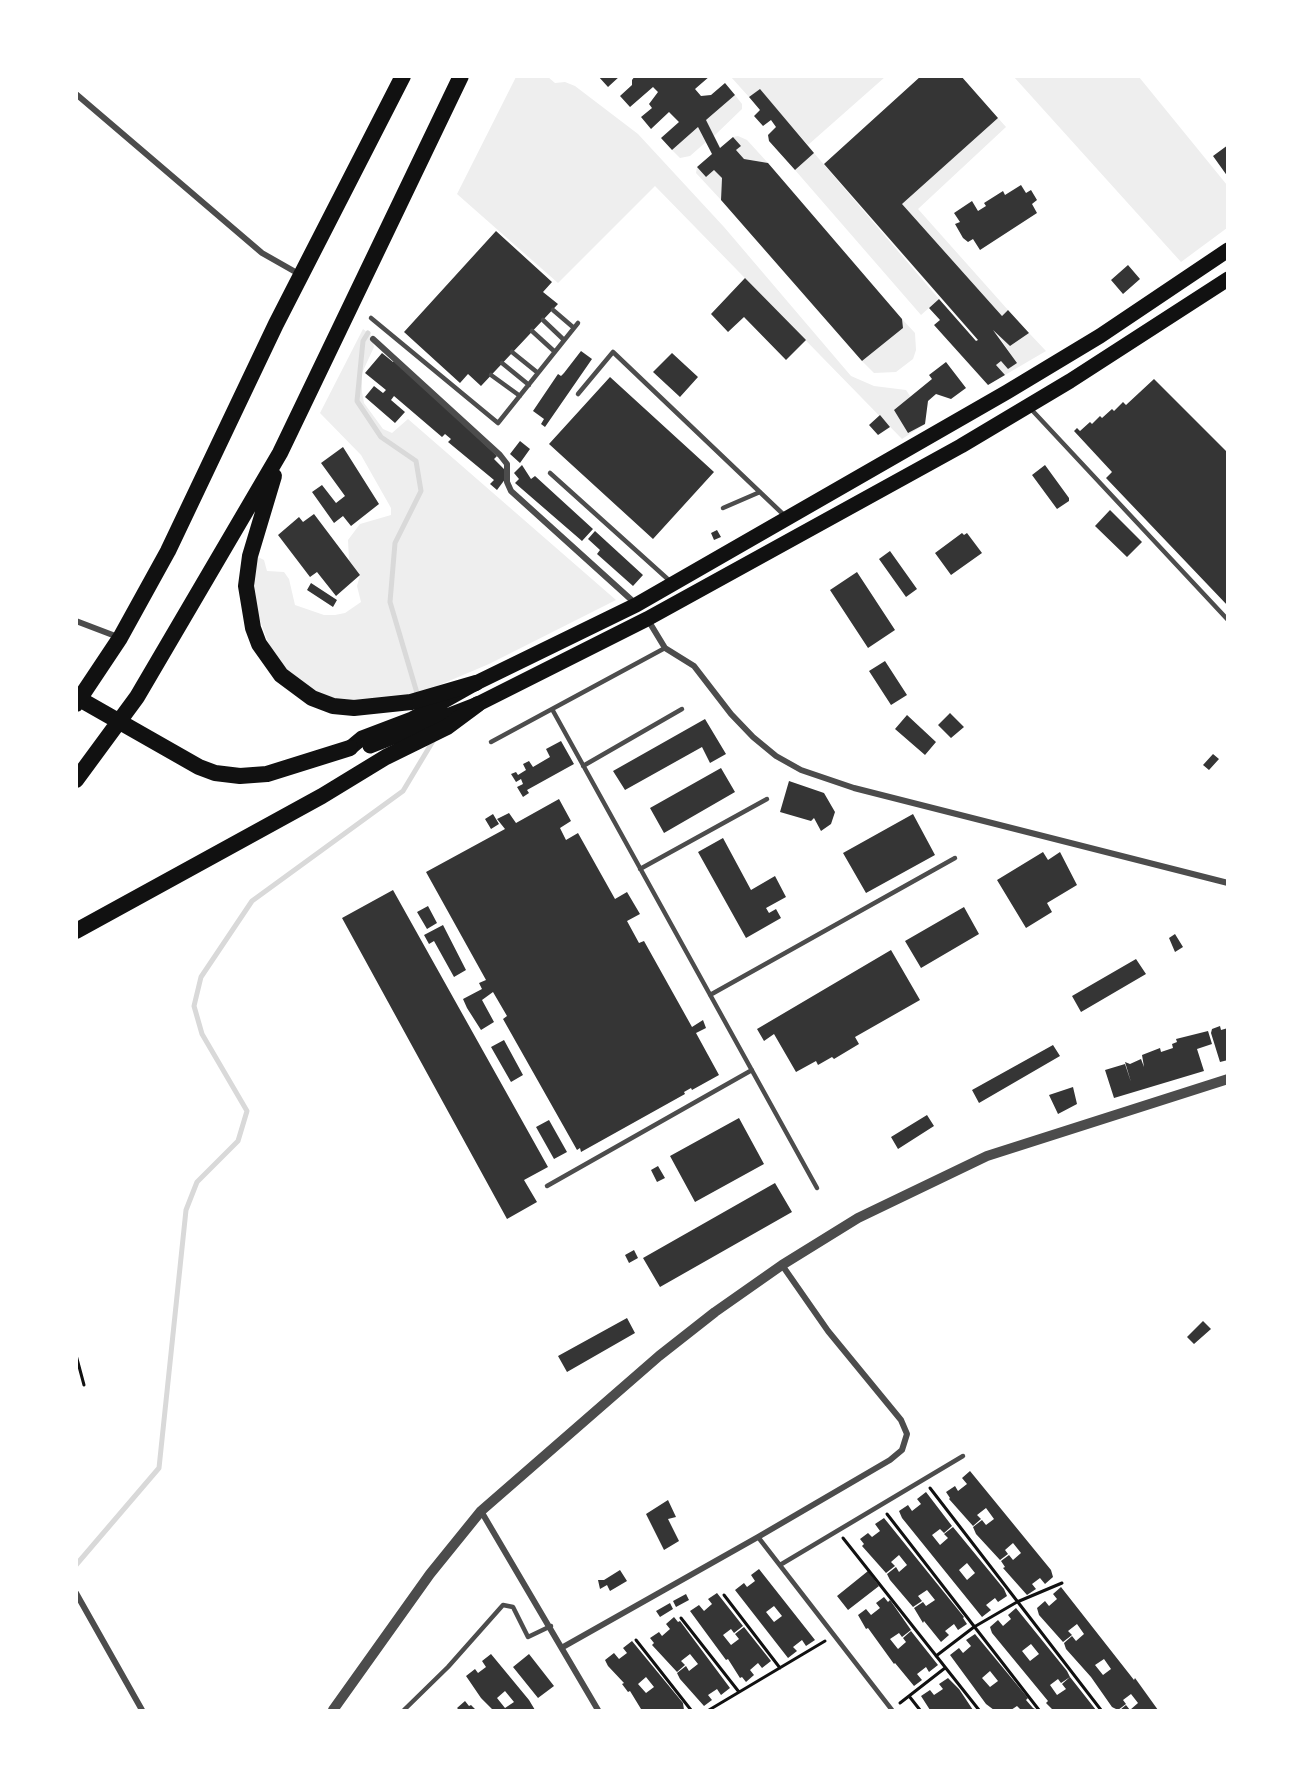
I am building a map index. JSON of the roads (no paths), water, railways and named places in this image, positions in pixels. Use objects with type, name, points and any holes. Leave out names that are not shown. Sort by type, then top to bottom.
[{"type":"highway","points":[[76,704],[120,638],[168,550],[276,324],[403,76]]},
{"type":"highway","points":[[76,780],[137,697],[280,453],[461,76]]},
{"type":"highway","points":[[280,453],[250,556],[246,586],[253,628],[259,644],[281,675],[312,698],[333,705],[354,708],[411,702],[476,683]]},
{"type":"highway","points":[[76,696],[166,749],[215,773],[253,776],[350,748]]},
{"type":"highway","points":[[76,931],[322,796],[386,757],[447,727],[478,704]]},
{"type":"main road","points":[[350,748],[362,738],[412,719],[476,683],[636,605],[673,584],[1007,392],[1172,288],[1227,250]]},
{"type":"main road","points":[[350,748],[367,748],[478,704],[647,620],[1024,409],[1227,279]]},
{"type":"main road","points":[[1172,288],[1185,308]]},
{"type":"main road","points":[[1007,392],[1024,409]]},
{"type":"main road","points":[[949,426],[961,446]]},
{"type":"street","points":[[76,94],[262,253],[302,276]]},
{"type":"street","points":[[374,339],[500,455],[507,464],[507,482],[511,491],[636,605]]},
{"type":"street","points":[[647,620],[665,648],[694,666],[731,714],[753,737],[776,756],[818,777],[1227,883]]},
{"type":"street","points":[[76,621],[120,638]]},
{"type":"street","points":[[333,1710],[430,1574],[481,1511],[659,1356],[782,1265],[858,1218],[987,1156],[1227,1079]]},
{"type":"street","points":[[563,1647],[758,1537],[890,1460],[902,1450],[907,1434],[901,1420],[828,1331],[782,1265]]},
{"type":"street","points":[[481,1511],[551,1626],[598,1710]]},
{"type":"street","points":[[76,1593],[142,1710]]},
{"type":"lane","points":[[553,310],[574,328]]},
{"type":"lane","points":[[371,318],[498,423],[578,323]]},
{"type":"lane","points":[[543,320],[564,340]]},
{"type":"lane","points":[[532,331],[555,352]]},
{"type":"lane","points":[[512,352],[538,373]]},
{"type":"lane","points":[[578,394],[613,352],[787,518]]},
{"type":"lane","points":[[502,363],[529,385]]},
{"type":"lane","points":[[491,375],[520,396]]},
{"type":"lane","points":[[1024,409],[1227,620]]},
{"type":"lane","points":[[550,473],[673,584]]},
{"type":"lane","points":[[723,508],[760,492]]},
{"type":"lane","points":[[490,742],[665,648]]},
{"type":"lane","points":[[552,710],[817,1188]]},
{"type":"lane","points":[[583,766],[682,710]]},
{"type":"lane","points":[[640,869],[767,799]]},
{"type":"lane","points":[[710,995],[955,858]]},
{"type":"lane","points":[[547,1186],[752,1070]]},
{"type":"lane","points":[[780,1565],[963,1456]]},
{"type":"lane","points":[[758,1537],[892,1710]]},
{"type":"lane","points":[[404,1710],[448,1667],[503,1605],[513,1607],[528,1637],[551,1626]]},
{"type":"waterway","points":[[368,333],[363,341],[357,401],[381,437],[416,461],[421,491],[395,543],[390,602],[417,693]]},
{"type":"waterway","points":[[76,1565],[159,1468],[186,1210],[197,1182],[238,1141],[247,1111],[202,1034],[194,1006],[201,977],[252,901],[403,791],[433,741]]}]
